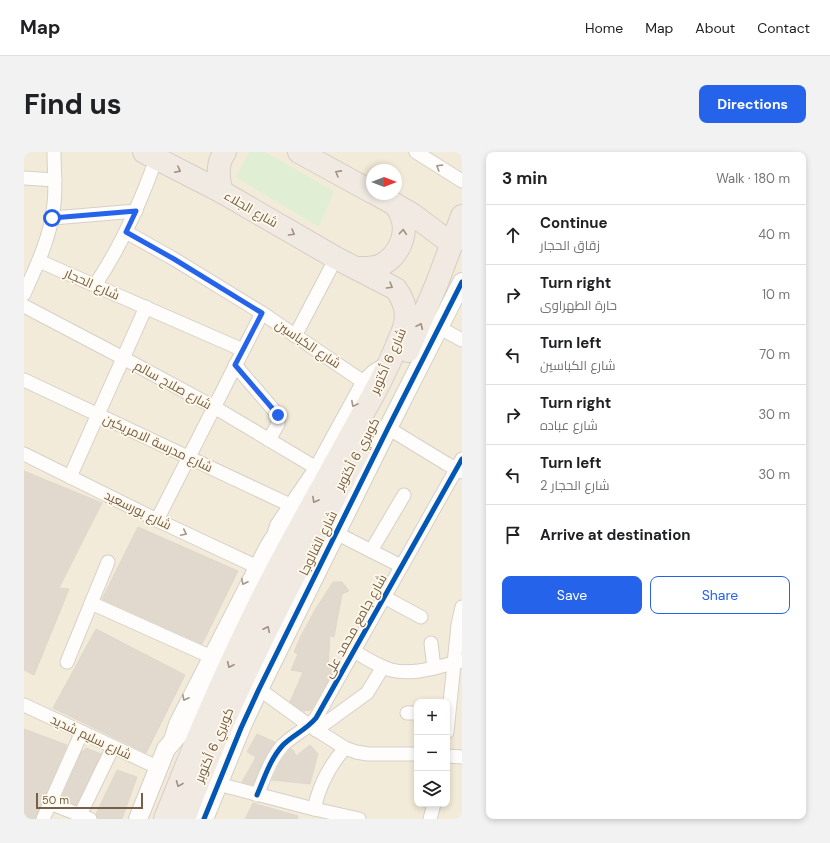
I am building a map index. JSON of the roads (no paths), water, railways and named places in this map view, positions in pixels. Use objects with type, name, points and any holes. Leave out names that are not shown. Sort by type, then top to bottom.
[{"type":"highway","points":[[222,192],[219,180],[219,167],[225,152]]},
{"type":"highway","points":[[300,152],[366,189]]},
{"type":"highway","name":"شارع الجلاء","points":[[147,154],[222,192],[356,268]]},
{"type":"highway","points":[[387,200],[412,214],[452,244]]},
{"type":"highway","points":[[356,268],[370,268],[383,264],[394,256],[401,244],[404,230],[402,216],[395,204]]},
{"type":"highway","name":"كوبري 6 أكتوبر","points":[[165,819],[200,732],[257,608],[290,545],[361,433],[404,361],[437,283],[462,216]]},
{"type":"highway","name":"شارع 6 أكتوبر","points":[[356,268],[396,289],[405,305],[406,314],[405,323],[376,390],[361,433]]},
{"type":"highway","name":"كوبري 6 أكتوبر","points":[[184,819],[206,762],[251,663],[361,433]]},
{"type":"street","points":[[24,294],[39,261],[52,218],[55,191],[54,152]]},
{"type":"street","points":[[416,152],[462,181]]},
{"type":"street","points":[[95,285],[110,262],[136,211],[147,154]]},
{"type":"street","points":[[24,178],[55,180]]},
{"type":"street","points":[[52,218],[136,211]]},
{"type":"street","name":"شارع الكباسين","points":[[126,232],[174,259],[262,313],[365,383]]},
{"type":"street","points":[[295,336],[336,258]]},
{"type":"street","name":"شارع الحجار","points":[[39,261],[243,350]]},
{"type":"street","name":"شارع الفالوجا","points":[[204,819],[241,728],[259,689],[438,327],[462,282]]},
{"type":"street","name":"شارع صلاح سالم","points":[[24,306],[214,407],[318,469]]},
{"type":"street","points":[[70,477],[146,307]]},
{"type":"street","points":[[157,520],[262,313]]},
{"type":"street","points":[[438,327],[462,340]]},
{"type":"street","points":[[235,365],[278,415],[278,424],[269,440]]},
{"type":"street","points":[[138,819],[166,749],[178,734],[272,549],[279,526],[318,469],[365,383],[374,374],[388,365]]},
{"type":"street","name":"شارع مدرسة الامريكين","points":[[24,380],[292,506]]},
{"type":"street","points":[[388,428],[460,467]]},
{"type":"street","name":"شارع بورسعيد","points":[[24,454],[157,520],[253,565]]},
{"type":"street","name":"شارع جامع محمد على","points":[[257,795],[276,754],[283,745],[313,728],[401,566],[460,467]]},
{"type":"street","points":[[371,551],[404,495]]},
{"type":"street","points":[[336,533],[401,566]]},
{"type":"street","points":[[67,662],[108,562]]},
{"type":"street","points":[[384,597],[421,617]]},
{"type":"street","points":[[91,603],[207,655]]},
{"type":"street","points":[[450,708],[457,691],[458,625],[462,607]]},
{"type":"street","points":[[432,643],[434,668]]},
{"type":"street","points":[[354,651],[391,670],[411,672],[458,662]]},
{"type":"street","points":[[313,728],[367,693],[383,667]]},
{"type":"street","points":[[259,689],[313,728],[345,748],[368,754],[414,754]]},
{"type":"street","name":"شارع سليم شديد","points":[[24,705],[159,768]]},
{"type":"street","points":[[43,819],[82,732]]},
{"type":"street","points":[[50,803],[85,817],[113,747]]},
{"type":"street","points":[[314,809],[320,787],[325,776],[345,748]]},
{"type":"street","points":[[450,756],[462,757]]},
{"type":"street","points":[[218,784],[257,795],[359,819]]},
{"type":"street","points":[[430,819],[433,807]]},
{"type":"lane","points":[[166,749],[169,730],[207,655],[267,539],[279,526]]}]
